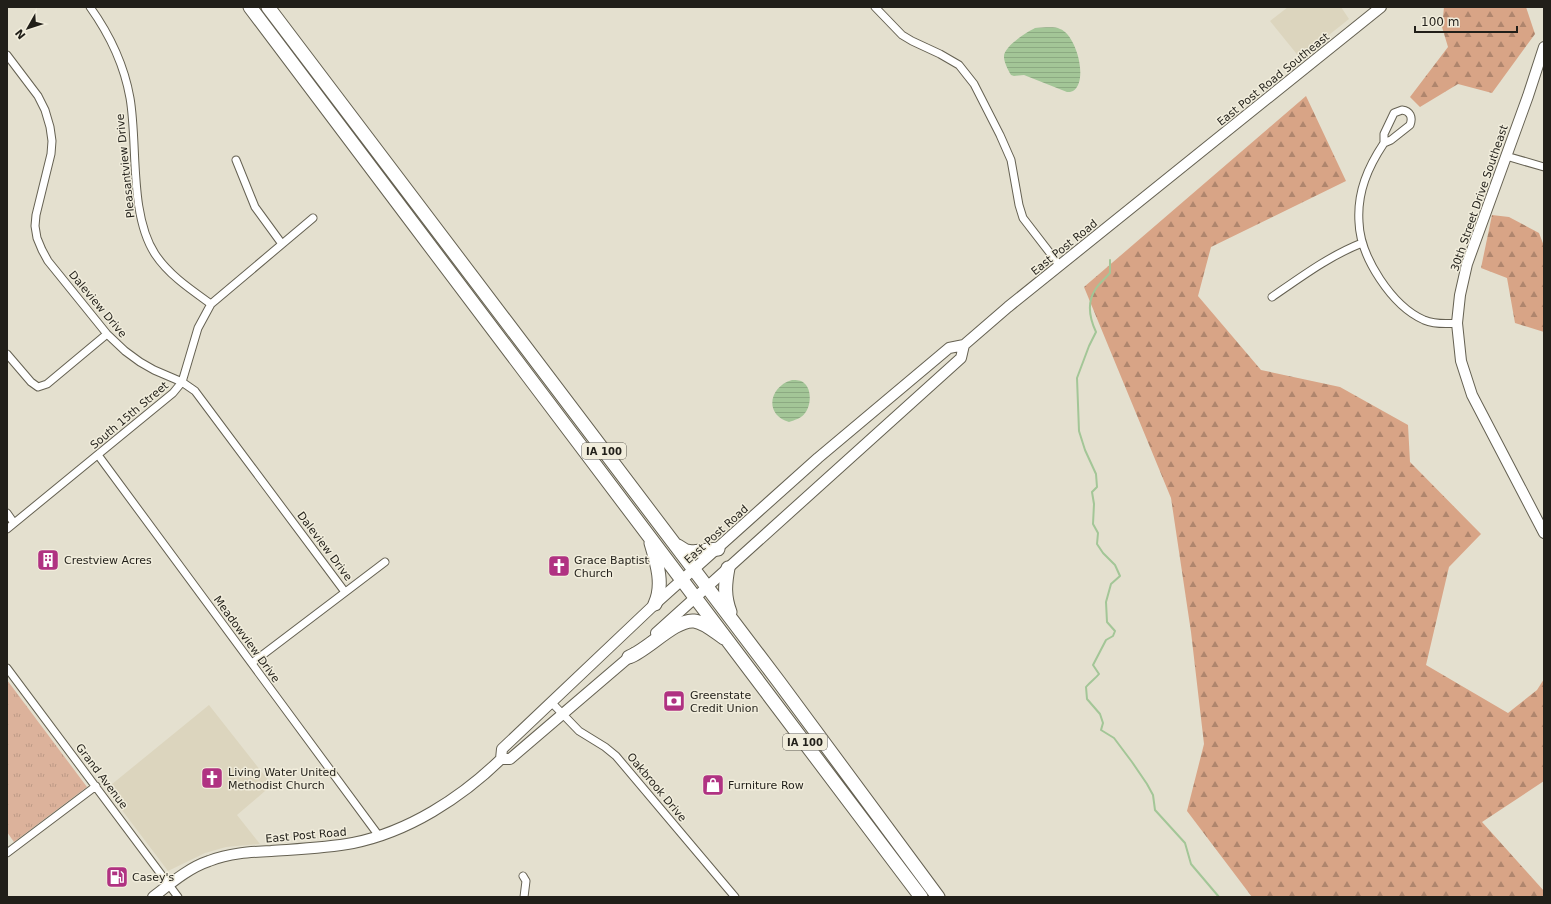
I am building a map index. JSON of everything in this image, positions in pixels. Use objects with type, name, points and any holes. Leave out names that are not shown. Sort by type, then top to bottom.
[{"type":"highway","name":"IA 100","points":[[250,7],[921,897]]},
{"type":"highway","name":"IA 100","points":[[268,7],[695,570],[938,897]]},
{"type":"highway","points":[[648,536],[658,572],[660,594],[656,604]]},
{"type":"highway","points":[[674,543],[686,551],[698,552],[718,550]]},
{"type":"highway","points":[[728,568],[725,596],[732,620]]},
{"type":"highway","points":[[629,657],[639,654],[664,634],[682,623],[694,621],[704,625],[730,642]]},
{"type":"main road","name":"East Post Road Southeast","points":[[1180,169],[1381,7]]},
{"type":"main road","name":"30th Street Drive Southeast","points":[[1544,47],[1467,264],[1460,295],[1457,323],[1461,361],[1472,395],[1541,522],[1544,534]]},
{"type":"main road","name":"East Post Road","points":[[501,759],[502,749],[656,604],[718,550],[818,458],[883,402],[950,348],[964,345],[1008,307],[1180,169]]},
{"type":"main road","name":"East Post Road","points":[[153,897],[207,861],[228,855],[329,847],[355,843],[379,836],[410,824],[442,806],[472,785],[501,759],[510,759],[563,715],[696,598],[961,358],[964,345]]},
{"type":"street","name":"Pleasantview Drive","points":[[90,7],[105,29],[116,51],[124,74],[130,100],[139,211],[144,232],[154,252],[166,269],[179,281],[211,304]]},
{"type":"street","points":[[875,7],[902,35],[940,54],[959,66],[974,84],[1011,160],[1019,205],[1023,218],[1060,266]]},
{"type":"street","name":"Daleview Drive","points":[[7,55],[38,96],[45,110],[50,127],[52,141],[51,154],[36,215],[35,226],[38,238],[48,261],[107,334],[125,351],[140,362],[154,370],[182,382],[194,391],[345,592]]},
{"type":"street","points":[[1384,142],[1391,140],[1410,125],[1411,116],[1406,110],[1394,113],[1384,134],[1384,142],[1373,159],[1364,180],[1360,200],[1359,223],[1362,244],[1377,275],[1407,310],[1425,320],[1444,324],[1457,323]]},
{"type":"street","points":[[1506,156],[1544,167]]},
{"type":"street","points":[[236,160],[255,207],[282,244]]},
{"type":"street","name":"South 15th Street","points":[[7,529],[173,393],[182,382],[198,328],[211,304],[313,218]]},
{"type":"street","points":[[1272,298],[1321,263],[1346,250],[1362,244]]},
{"type":"street","points":[[7,354],[31,382],[38,387],[47,384],[107,334]]},
{"type":"street","name":"Meadowview Drive","points":[[98,455],[379,836]]},
{"type":"street","points":[[7,513],[14,523]]},
{"type":"street","points":[[252,663],[385,562]]},
{"type":"street","name":"Grand Avenue","points":[[7,668],[178,897]]},
{"type":"street","name":"Oakbrook Drive","points":[[552,703],[579,731],[605,747],[616,756],[735,897]]},
{"type":"street","points":[[7,853],[96,786]]},
{"type":"street","points":[[523,876],[526,881],[524,897]]},
{"type":"shaded area","points":[[1288,7],[1341,7],[1349,19],[1300,58],[1270,21]]},
{"type":"shaded area","points":[[1035,28],[1057,28],[1066,33],[1071,39],[1080,68],[1078,86],[1073,91],[1067,92],[1024,75],[1011,75],[1004,57],[1007,49],[1016,40]]},
{"type":"shaded area","points":[[792,380],[800,381],[807,386],[810,398],[804,415],[789,422],[775,413],[772,400],[779,388],[784,383]]},
{"type":"shaded area","points":[[209,705],[272,785],[237,815],[260,844],[226,847],[205,853],[168,871],[106,789]]},
{"type":"green space","points":[[1444,7],[1526,7],[1535,34],[1492,93],[1458,84],[1420,107],[1410,97],[1448,47],[1442,27]]},
{"type":"green space","points":[[1306,96],[1346,181],[1211,247],[1198,296],[1261,370],[1340,387],[1408,425],[1410,462],[1481,534],[1449,567],[1426,665],[1508,713],[1537,690],[1544,679],[1544,781],[1482,822],[1544,891],[1544,897],[1252,897],[1187,811],[1204,744],[1191,632],[1171,498],[1084,287]]},
{"type":"green space","points":[[1492,215],[1509,217],[1539,233],[1544,246],[1544,332],[1515,323],[1507,278],[1481,268]]},
{"type":"green space","points":[[7,680],[87,787],[14,842],[7,832]]},
{"type":"waterway","points":[[1110,260],[1110,273],[1096,288],[1092,295],[1090,311],[1096,332],[1077,378],[1079,431],[1085,450],[1096,474],[1097,487],[1092,492],[1094,504],[1093,524],[1098,533],[1097,544],[1103,553],[1115,565],[1120,576],[1111,584],[1106,602],[1107,622],[1115,631],[1113,636],[1106,640],[1093,665],[1099,674],[1086,687],[1087,699],[1100,714],[1103,723],[1101,730],[1114,738],[1132,762],[1153,795],[1155,810],[1185,843],[1191,864],[1219,897]]},
{"type":"place","name":"Crestview Acres","points":[[48,560]]},
{"type":"place","name":"Grace Baptist Church","points":[[559,566]]},
{"type":"place","name":"Greenstate Credit Union","points":[[674,701]]},
{"type":"place","name":"Living Water United Methodist Church","points":[[212,778]]},
{"type":"place","name":"Furniture Row","points":[[713,785]]},
{"type":"place","name":"Casey's","points":[[117,877]]}]
